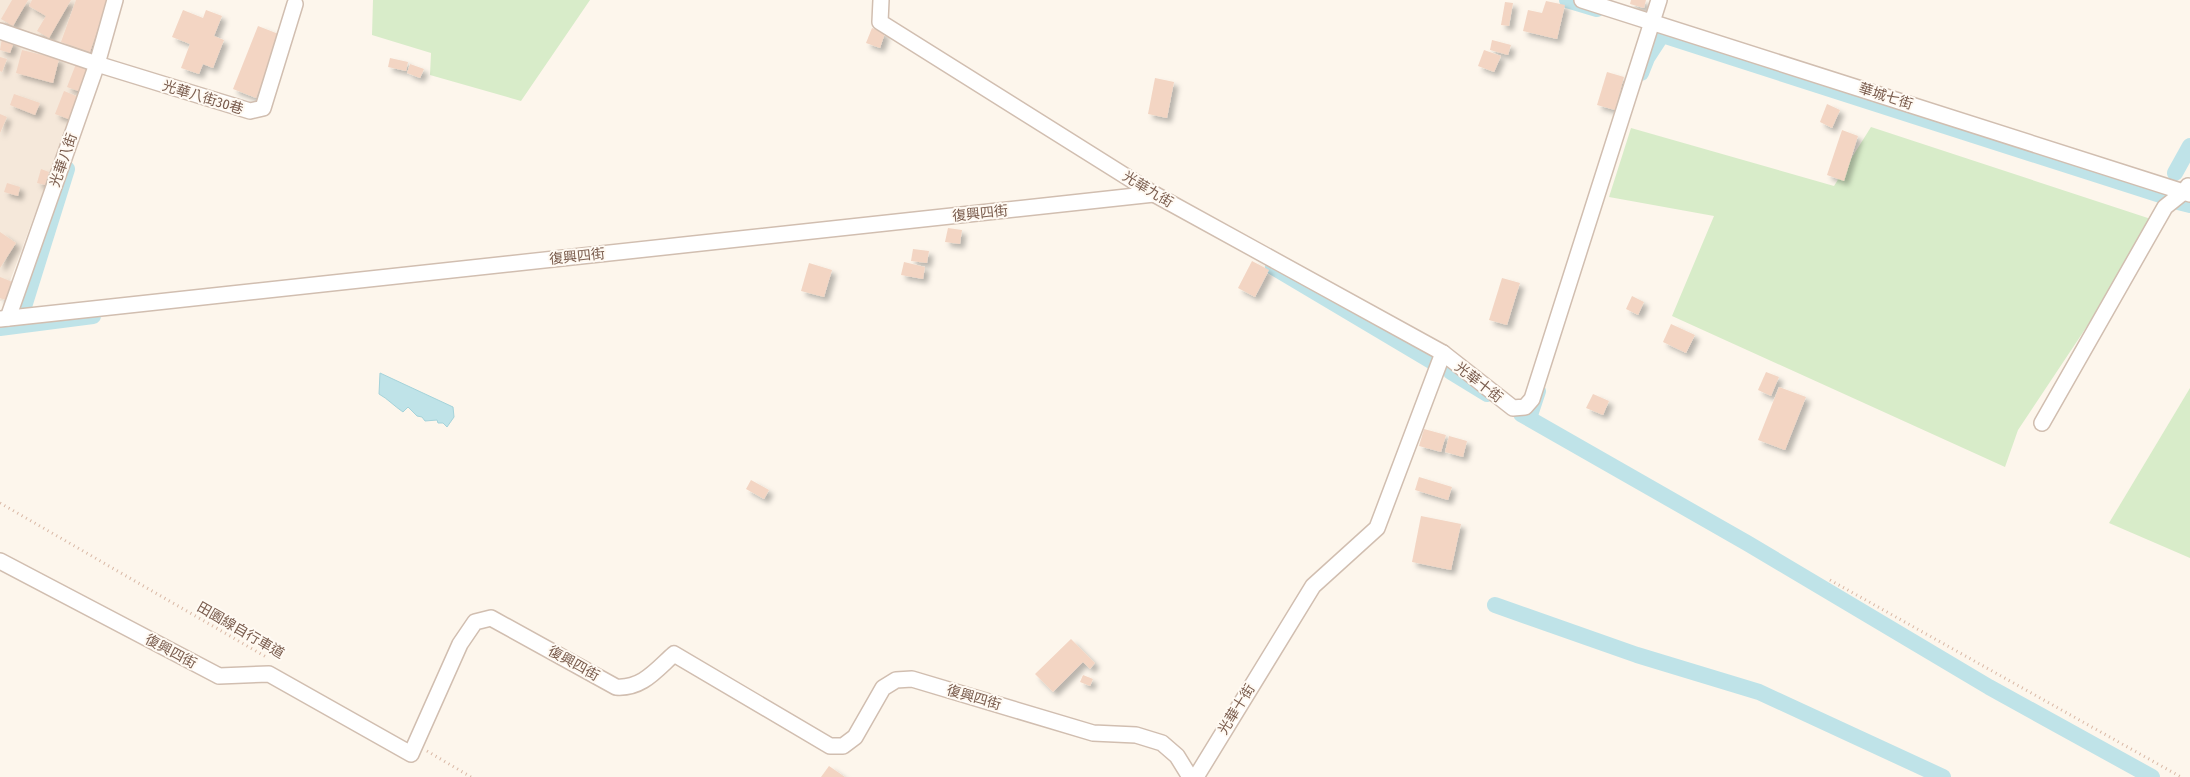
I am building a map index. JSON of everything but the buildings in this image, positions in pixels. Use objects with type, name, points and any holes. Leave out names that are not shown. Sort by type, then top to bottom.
[{"type":"street","name":"光華八街","points":[[4,319],[97,64],[115,0]]},
{"type":"street","name":"光華九街","points":[[881,0],[880,22],[1154,194],[1443,353]]},
{"type":"street","name":"華城七街","points":[[1582,0],[2188,189]]},
{"type":"street","name":"光華十街","points":[[1196,777],[1313,586],[1377,528],[1443,353],[1513,408],[1525,407],[1532,399],[1659,0]]},
{"type":"street","name":"光華八街30巷","points":[[97,64],[250,111],[263,108],[295,4]]},
{"type":"street","points":[[0,31],[97,64]]},
{"type":"street","points":[[2042,423],[2165,207],[2188,189]]},
{"type":"street","name":"復興四街","points":[[4,319],[1154,194]]},
{"type":"street","name":"復興四街","points":[[0,560],[219,676],[269,674],[411,754],[460,644],[475,622],[491,618],[616,687],[628,688],[642,683],[674,654],[830,746],[843,746],[855,737],[883,688],[896,680],[912,679],[1093,732],[1136,735],[1162,743],[1178,756],[1190,777]]},
{"type":"path","name":"田園線自行車道","points":[[0,503],[272,660]]},
{"type":"path","points":[[1830,580],[2181,777]]},
{"type":"path","points":[[416,744],[471,777]]},
{"type":"shaded area","points":[[0,0],[114,0],[3,300],[0,301]]},
{"type":"green space","points":[[373,0],[590,0],[521,101],[430,75],[431,53],[372,35]]},
{"type":"green space","points":[[1871,127],[2157,221],[2018,430],[2005,467],[1672,316],[1714,216],[1609,197],[1631,128],[1834,186]]},
{"type":"green space","points":[[2190,388],[2190,558],[2109,523]]},
{"type":"water","points":[[380,373],[453,407],[454,417],[447,427],[443,423],[438,423],[437,420],[425,421],[408,407],[403,412],[379,394]]},
{"type":"waterway","points":[[1567,0],[1597,9]]},
{"type":"waterway","points":[[1641,73],[1647,58],[1662,35],[2160,195]]},
{"type":"waterway","points":[[2175,173],[2190,146]]},
{"type":"waterway","points":[[22,313],[67,169]]},
{"type":"waterway","points":[[2178,202],[2190,205]]},
{"type":"waterway","points":[[1273,267],[1436,364]]},
{"type":"waterway","points":[[0,328],[93,316]]},
{"type":"waterway","points":[[1451,372],[1487,394]]},
{"type":"waterway","points":[[1529,418],[1538,391]]},
{"type":"waterway","points":[[1521,414],[1747,543],[1989,687],[2152,777]]},
{"type":"waterway","points":[[1495,605],[1637,655],[1759,692],[1943,777]]}]
